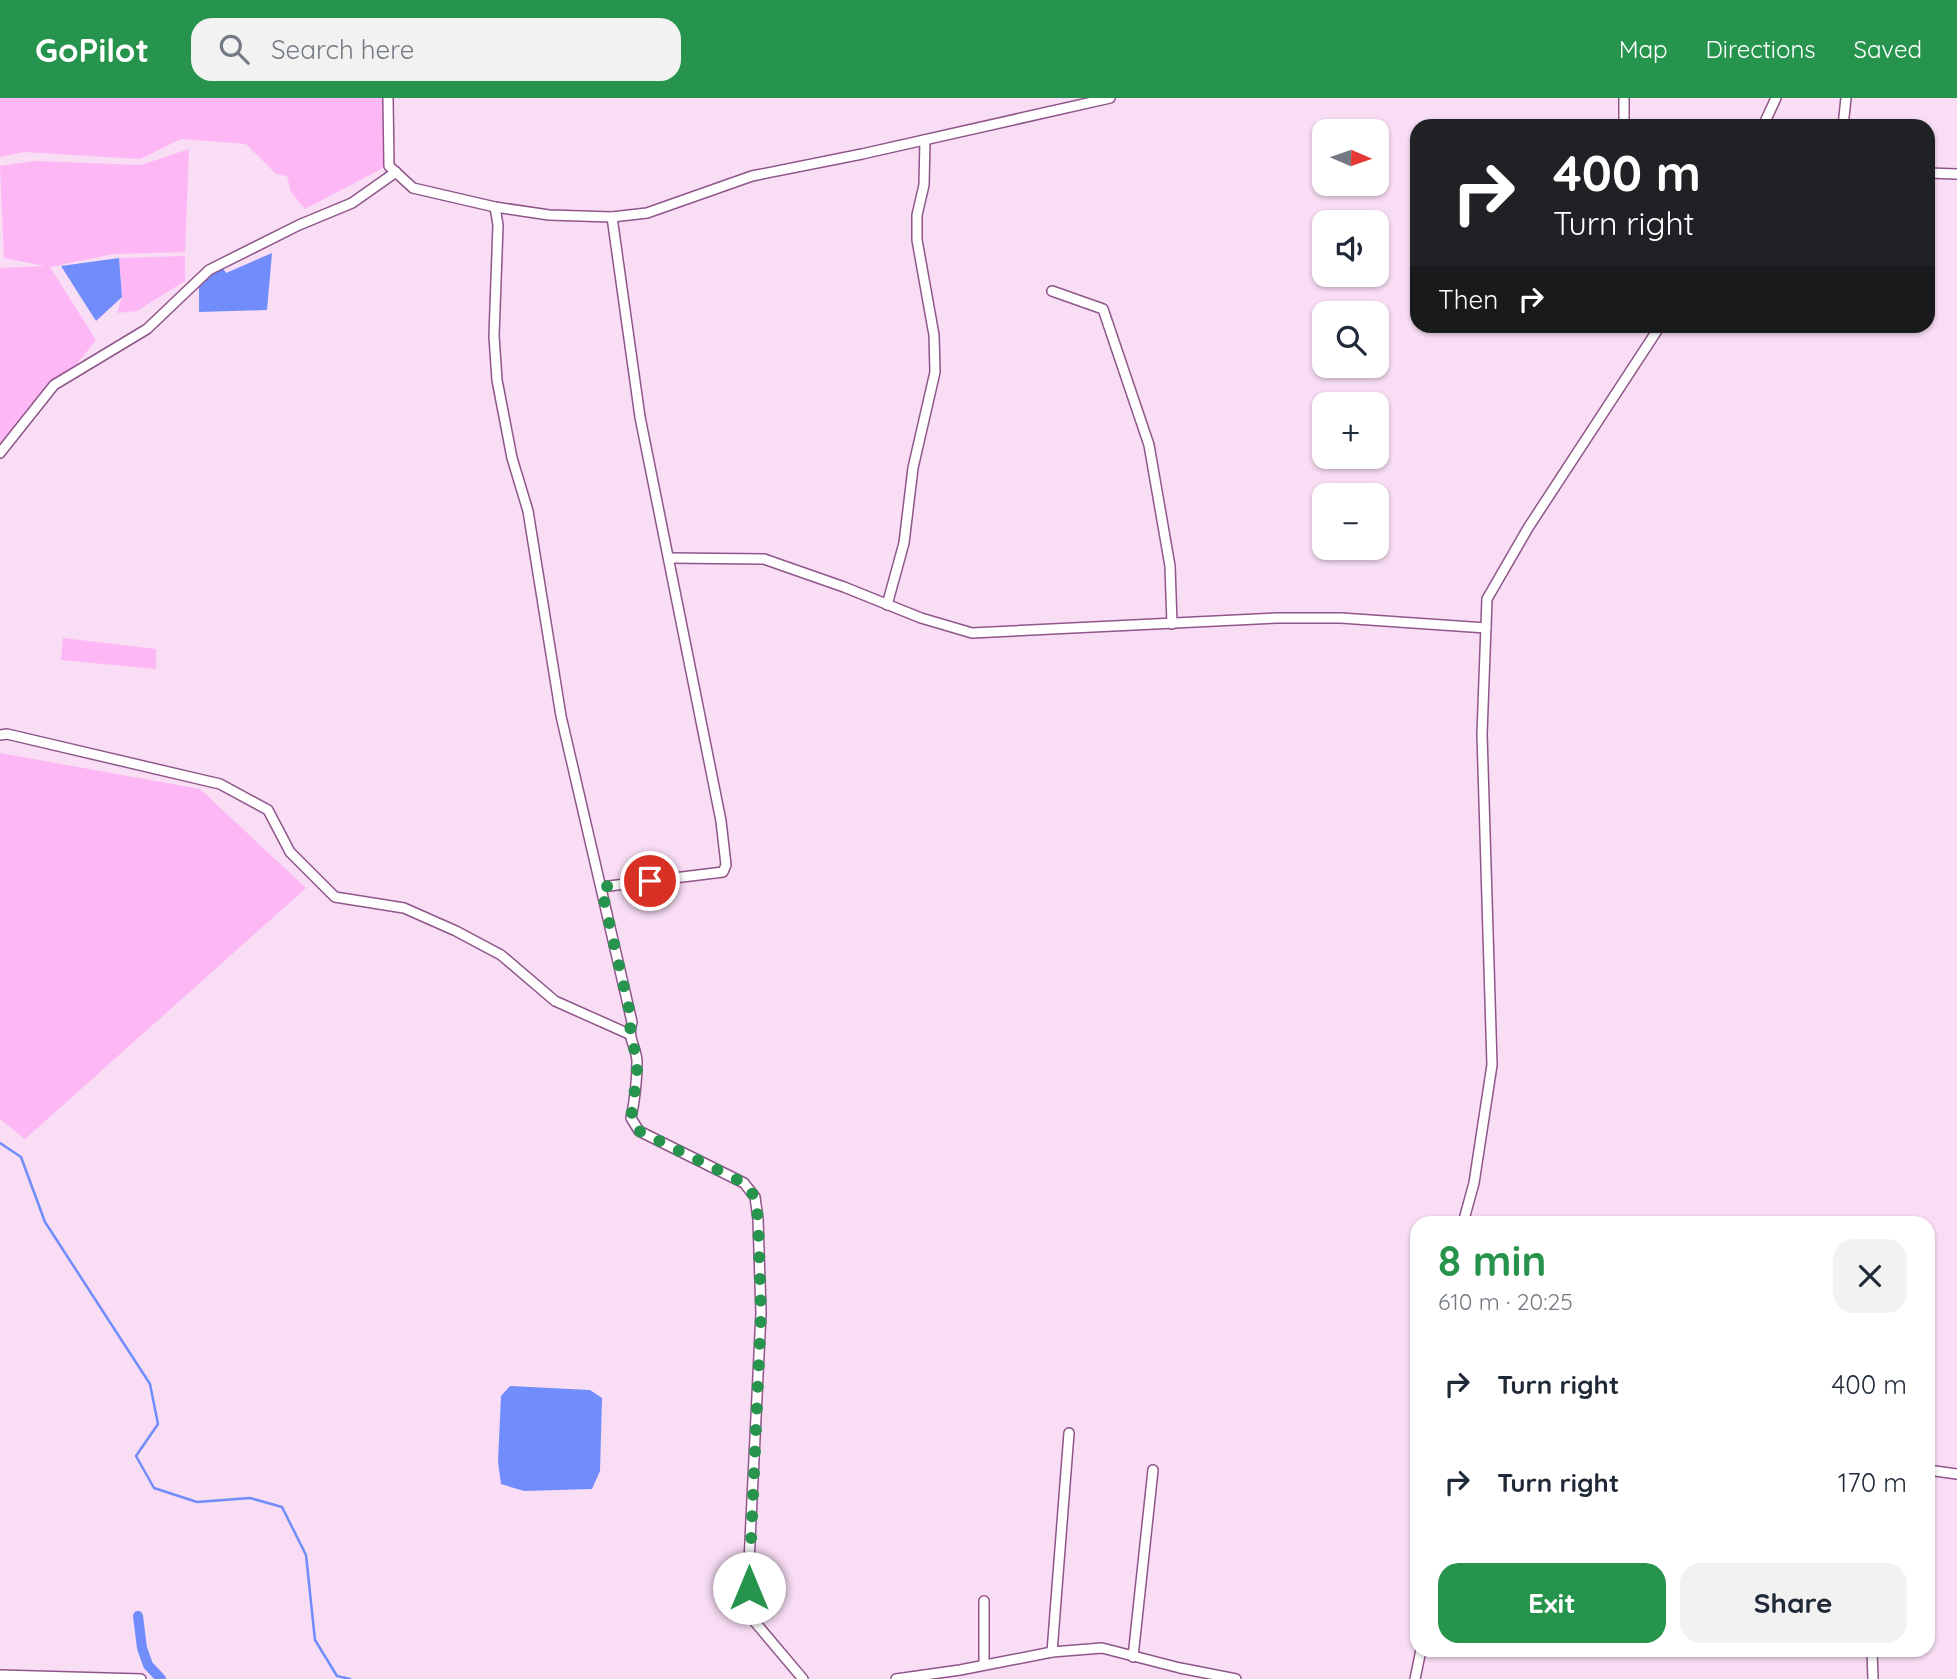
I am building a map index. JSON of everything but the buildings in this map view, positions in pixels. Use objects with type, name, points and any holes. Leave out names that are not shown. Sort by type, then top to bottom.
[{"type":"street","points":[[388,98],[389,166],[413,188],[495,207],[549,215],[612,217],[647,214],[752,176],[1110,98]]},
{"type":"street","points":[[1624,98],[1624,119]]},
{"type":"street","points":[[1766,119],[1776,98]]},
{"type":"street","points":[[1844,119],[1846,98]]},
{"type":"street","points":[[887,605],[904,543],[913,468],[935,372],[934,335],[917,240],[917,215],[924,184],[925,140]]},
{"type":"street","points":[[0,453],[54,385],[147,329],[209,270],[299,225],[352,203],[396,173]]},
{"type":"street","points":[[1935,173],[1957,174]]},
{"type":"street","points":[[495,207],[498,225],[495,336],[497,380],[512,458],[528,511],[561,716],[632,1022],[629,1034],[637,1057],[636,1091],[631,1118],[639,1131],[744,1183],[755,1197],[761,1313],[749,1562],[749,1615],[803,1679]]},
{"type":"street","points":[[601,887],[723,872],[726,865],[721,821],[640,417],[612,217]]},
{"type":"street","points":[[1052,291],[1103,309],[1149,445],[1170,566],[1172,624]]},
{"type":"street","points":[[1465,1216],[1474,1183],[1492,1065],[1482,748],[1487,599],[1498,576],[1518,550],[1528,528],[1655,333]]},
{"type":"street","points":[[670,558],[764,559],[887,605],[972,633],[1341,618],[1486,628]]},
{"type":"street","points":[[0,735],[7,734],[220,784],[268,810],[290,852],[335,897],[404,908],[456,931],[501,955],[555,1001],[629,1034]]},
{"type":"street","points":[[1052,1652],[1069,1433]]},
{"type":"street","points":[[1133,1657],[1153,1470]]},
{"type":"street","points":[[1935,1471],[1957,1474]]},
{"type":"street","points":[[984,1601],[984,1665]]},
{"type":"street","points":[[896,1679],[1052,1652],[1102,1648],[1236,1679]]},
{"type":"street","points":[[1415,1679],[1420,1657]]},
{"type":"street","points":[[1872,1657],[1873,1679]]},
{"type":"street","points":[[0,1675],[141,1679]]},
{"type":"shaded area","points":[[0,98],[388,98],[387,166],[305,209],[291,192],[287,176],[276,174],[246,144],[181,139],[140,159],[24,152],[0,157]]},
{"type":"shaded area","points":[[189,149],[185,252],[114,254],[50,267],[96,340],[0,458],[0,268],[45,266],[4,258],[0,166],[35,161],[141,165]]},
{"type":"shaded area","points":[[185,256],[185,281],[137,311],[117,313],[122,297],[119,258]]},
{"type":"shaded area","points":[[63,638],[156,649],[156,669],[61,660]]},
{"type":"shaded area","points":[[0,753],[200,789],[306,888],[25,1139],[0,1119]]},
{"type":"water","points":[[272,253],[267,310],[199,312],[199,280],[221,265],[226,273]]},
{"type":"water","points":[[119,258],[122,297],[96,321],[61,266]]},
{"type":"water","points":[[510,1386],[590,1390],[602,1398],[600,1471],[592,1489],[524,1491],[501,1484],[498,1462],[501,1396]]},
{"type":"waterway","points":[[0,1143],[21,1157],[45,1222],[150,1384],[158,1424],[136,1456],[154,1488],[197,1502],[250,1498],[282,1507],[306,1555],[315,1640],[337,1676],[350,1679]]},
{"type":"waterway","points":[[138,1616],[142,1648],[148,1665],[161,1679]]},
{"type":"route","points":[[650,881],[601,887],[632,1022],[629,1034],[637,1057],[636,1091],[631,1118],[639,1131],[744,1183],[755,1197],[761,1313],[756,1374],[749,1588]]}]
